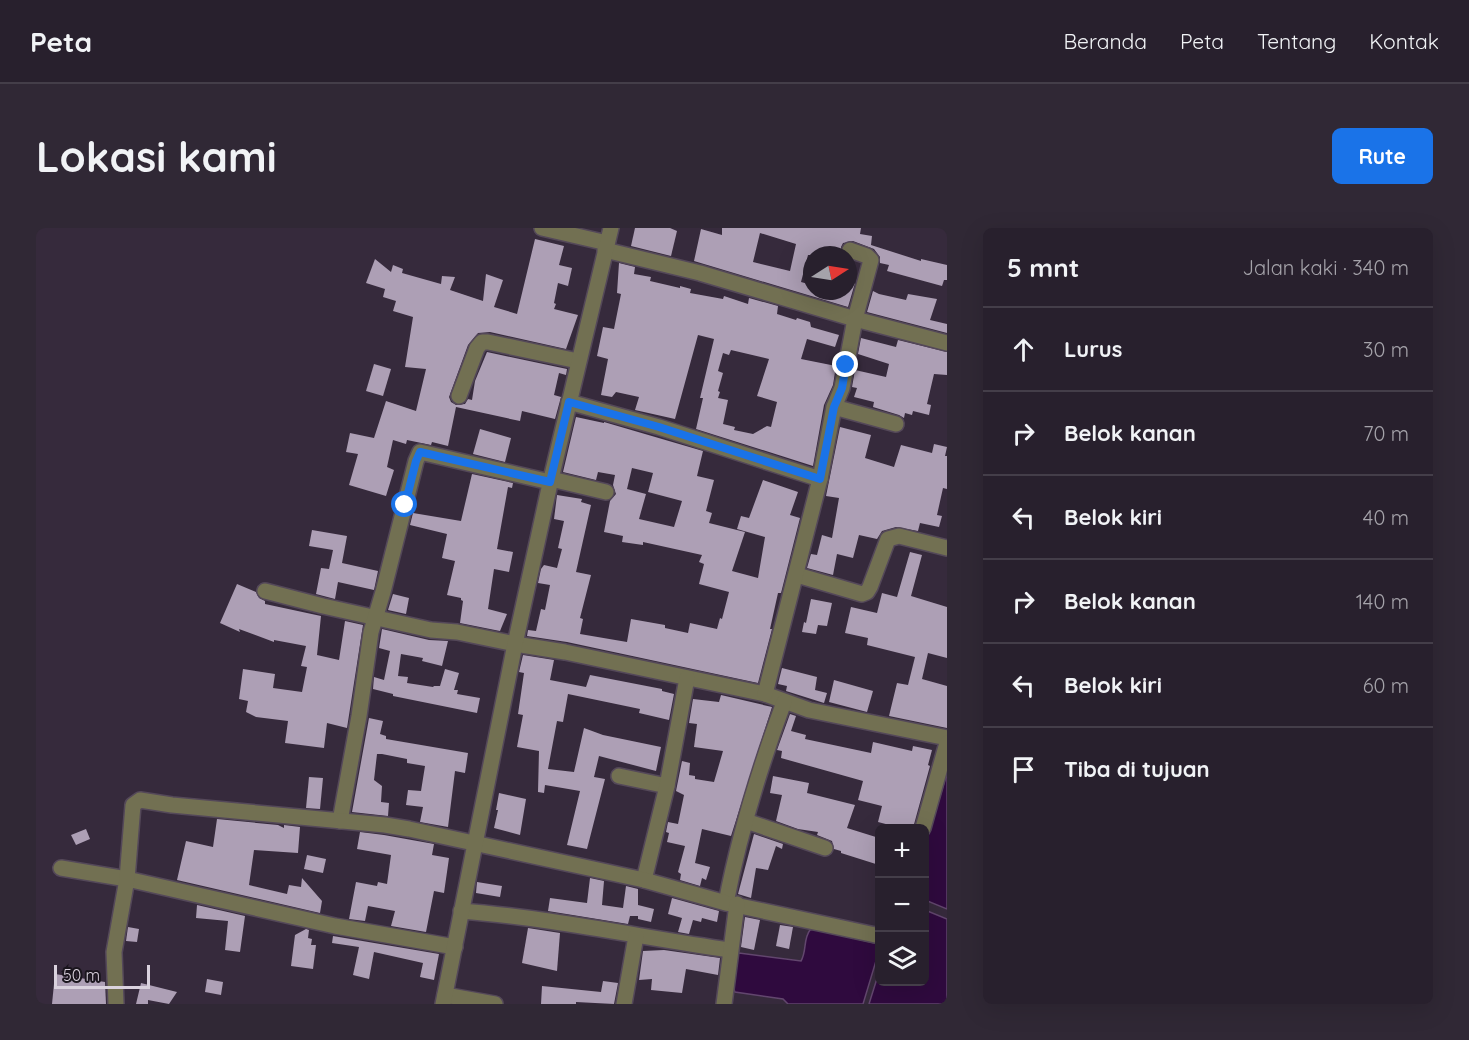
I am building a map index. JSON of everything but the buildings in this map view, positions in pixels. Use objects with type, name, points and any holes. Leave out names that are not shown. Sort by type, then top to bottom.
[{"type":"street","points":[[542,228],[608,240],[753,290],[947,343]]},
{"type":"street","points":[[495,1004],[444,1000],[514,644],[550,480],[608,240]]},
{"type":"street","points":[[765,694],[820,479],[834,407],[842,388],[855,319],[871,260],[857,252]]},
{"type":"street","points":[[459,396],[477,348],[482,342],[578,362]]},
{"type":"street","points":[[569,402],[659,427],[820,479]]},
{"type":"street","points":[[834,407],[896,424]]},
{"type":"street","points":[[340,820],[359,716],[370,632],[420,452],[606,492]]},
{"type":"street","points":[[796,575],[862,594],[870,587],[888,539],[899,536],[947,548]]},
{"type":"street","points":[[265,591],[431,630],[457,632],[565,652],[765,694],[809,710],[947,738]]},
{"type":"street","points":[[644,880],[667,786],[687,678]]},
{"type":"street","points":[[724,1004],[736,855],[766,751],[784,702]]},
{"type":"street","points":[[924,824],[947,742]]},
{"type":"street","points":[[619,776],[667,786]]},
{"type":"street","points":[[116,1004],[114,952],[127,879],[133,805],[137,801],[385,825],[474,842],[644,880],[731,904],[875,935]]},
{"type":"street","points":[[746,821],[825,848]]},
{"type":"street","points":[[61,868],[127,879],[335,926],[454,947]]},
{"type":"street","points":[[461,911],[526,916],[730,950]]},
{"type":"street","points":[[624,1004],[636,936]]},
{"type":"shaded area","points":[[947,773],[947,909],[929,902],[929,833]]},
{"type":"shaded area","points":[[929,912],[947,919],[947,1004],[869,1004],[875,985],[929,986]]},
{"type":"shaded area","points":[[810,930],[875,943],[875,964],[863,1004],[788,1004],[783,999],[735,992],[733,987],[735,956],[739,953],[801,961]]},
{"type":"route","points":[[405,505],[420,452],[550,482],[569,402],[659,427],[820,479],[834,407],[842,388],[846,365]]}]
